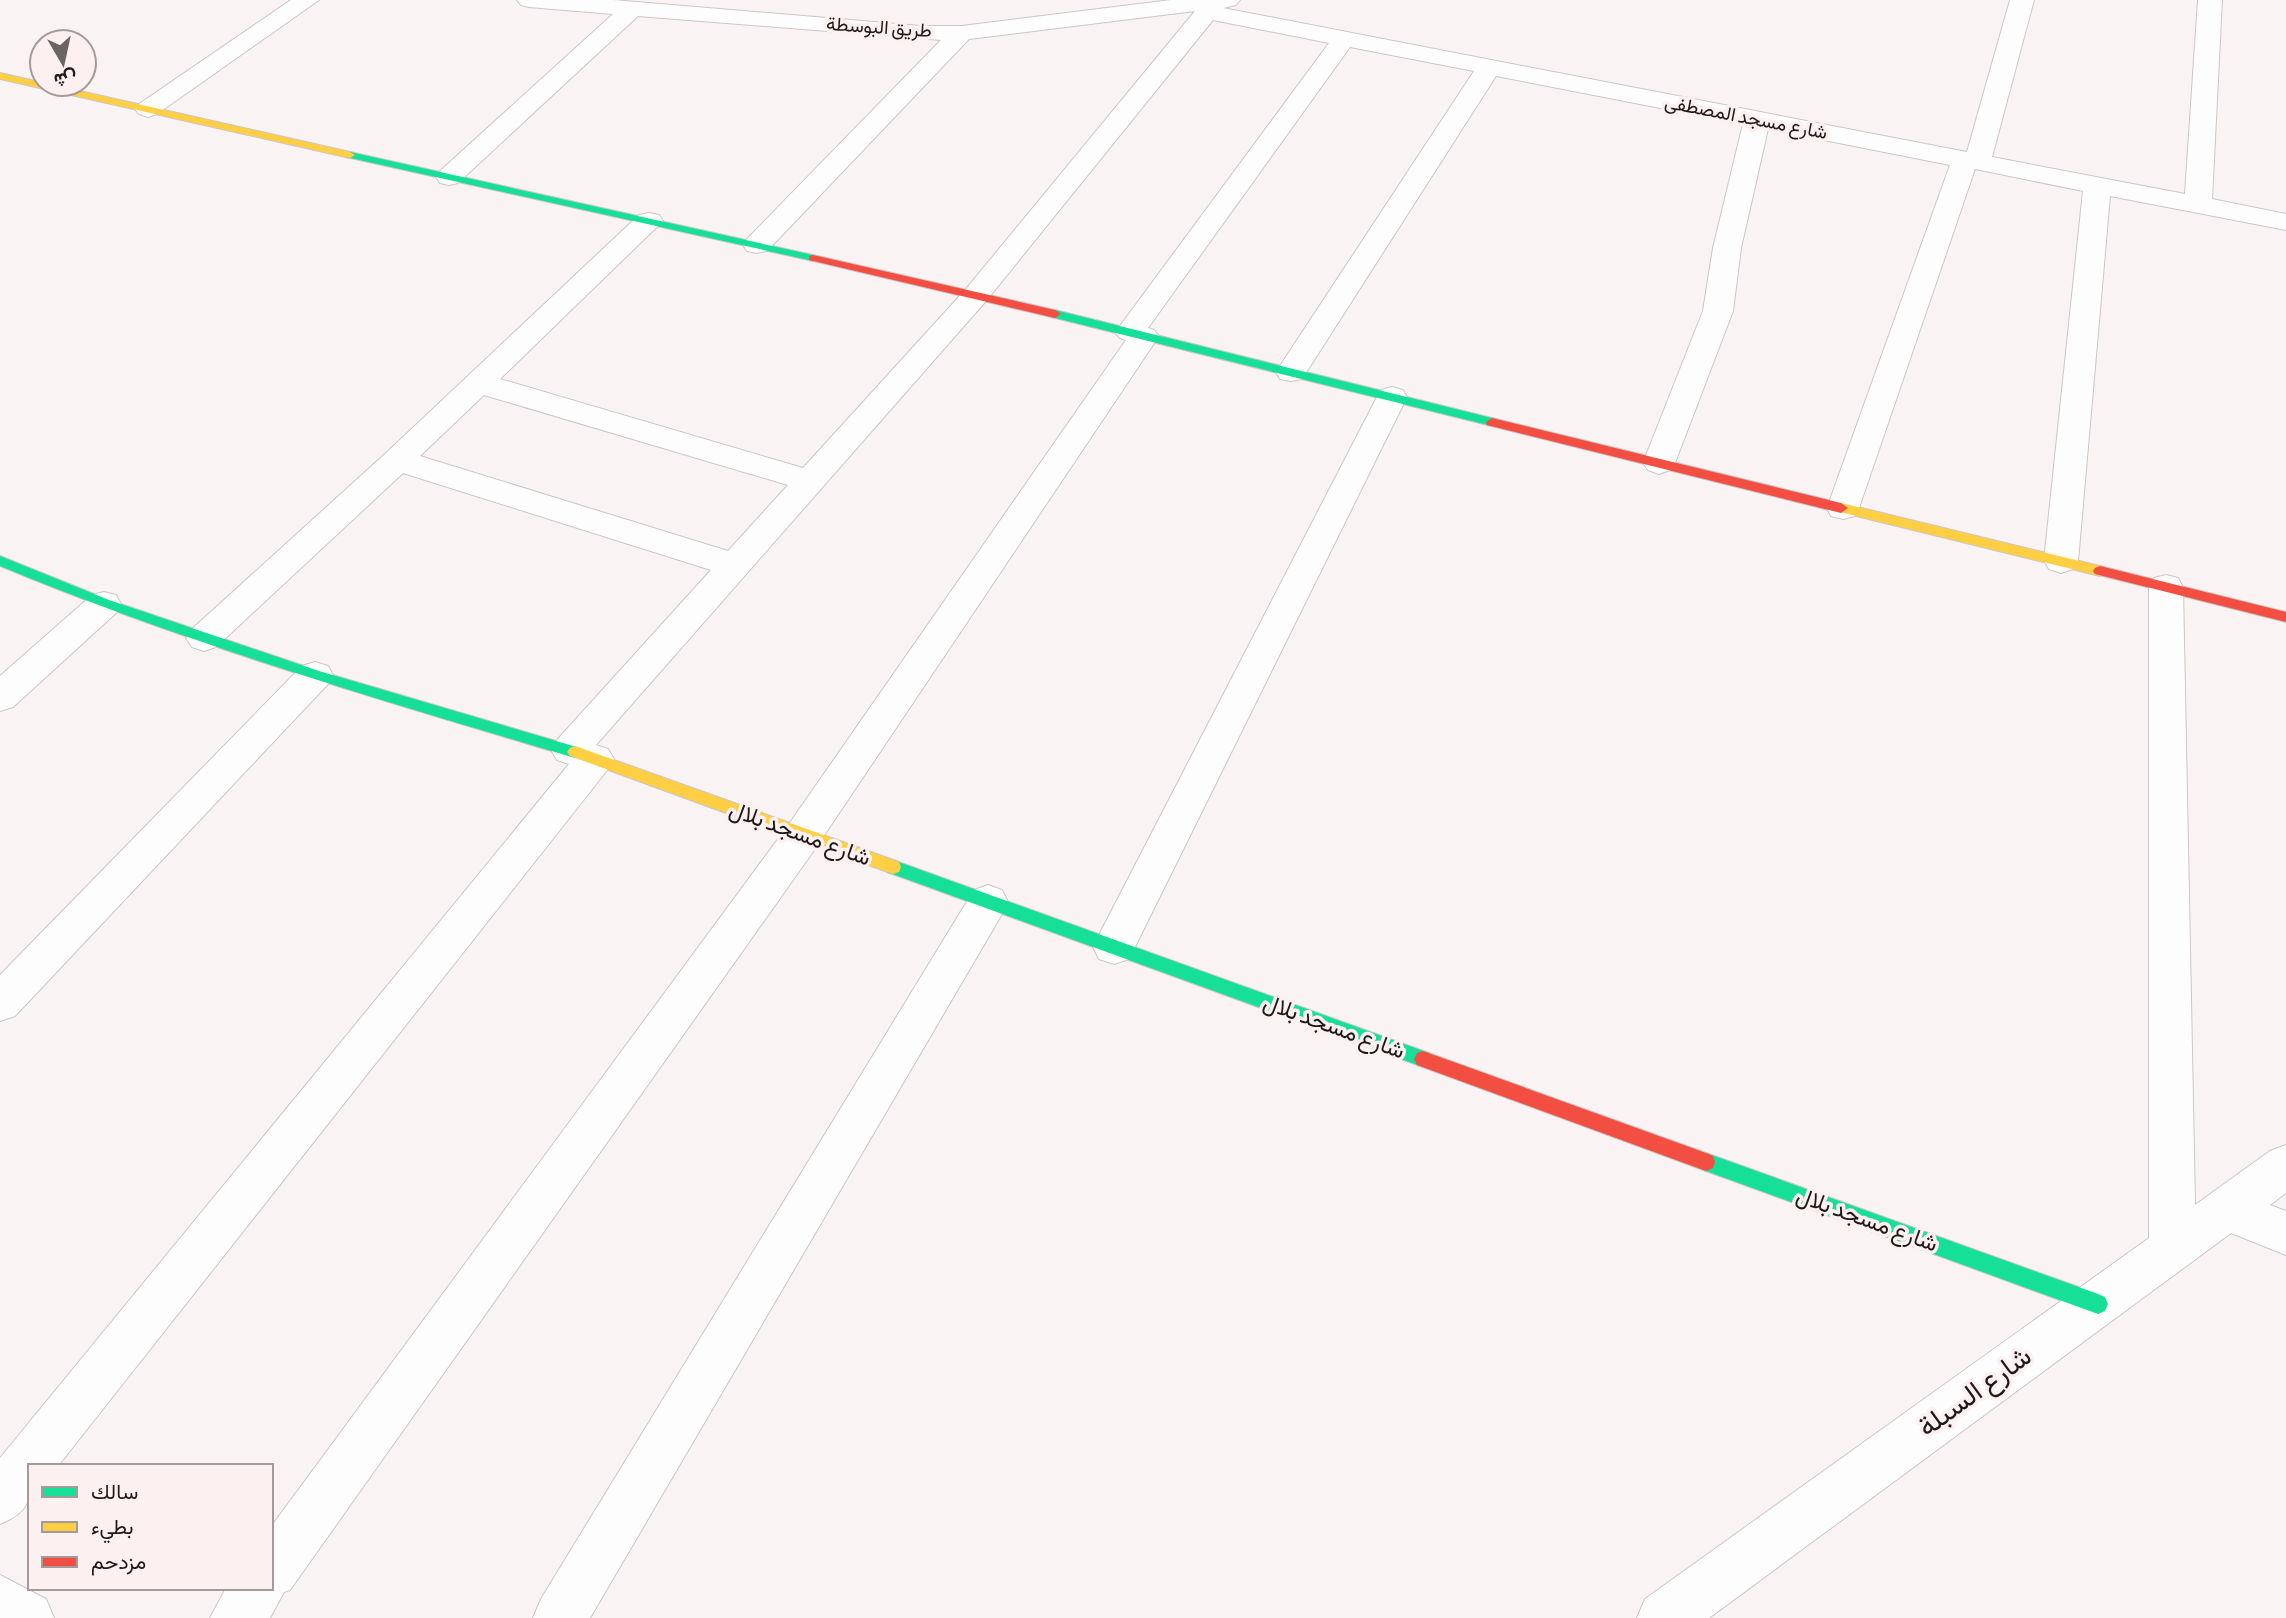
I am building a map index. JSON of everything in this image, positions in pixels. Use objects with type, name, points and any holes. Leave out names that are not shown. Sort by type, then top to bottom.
[{"type":"street","points":[[148,109],[307,0]]},
{"type":"street","name":"طريق البوسطة","points":[[529,0],[921,33],[962,33],[1217,5]]},
{"type":"street","points":[[1843,508],[1971,161],[2022,0]]},
{"type":"street","points":[[2198,205],[2210,0]]},
{"type":"street","points":[[0,1498],[734,565],[976,295],[1217,5]]},
{"type":"street","name":"شارع مسجد المصطفى","points":[[1217,5],[1343,40],[2286,222]]},
{"type":"street","points":[[449,177],[632,9]]},
{"type":"street","points":[[757,246],[962,33]]},
{"type":"street","points":[[273,1568],[803,835],[1137,334],[1343,40]]},
{"type":"street","points":[[1291,372],[1489,68]]},
{"type":"street","points":[[0,76],[976,295],[2286,617]]},
{"type":"street","points":[[1660,463],[1718,312],[1727,248],[1757,120]]},
{"type":"street","points":[[2061,561],[2096,185]]},
{"type":"street","points":[[204,638],[649,221]]},
{"type":"street","points":[[478,383],[810,481]]},
{"type":"street","points":[[1114,947],[1392,397]]},
{"type":"street","points":[[397,460],[734,565]]},
{"type":"street","name":"شارع مسجد بلال","points":[[0,561],[104,604],[315,675],[582,755],[2098,1304]]},
{"type":"street","points":[[2166,587],[2172,1250]]},
{"type":"street","points":[[0,696],[104,604]]},
{"type":"street","points":[[0,1003],[315,675]]},
{"type":"street","points":[[560,1618],[988,902]]},
{"type":"street","name":"شارع السبلة","points":[[1664,1618],[2286,1166]]},
{"type":"street","points":[[2227,1210],[2286,1233]]},
{"type":"street","points":[[237,1618],[257,1590]]},
{"type":"street","points":[[0,1602],[27,1618]]},
{"type":"traffic: fast","points":[[350,155],[813,258]]},
{"type":"traffic: fast","points":[[1055,314],[1492,422]]},
{"type":"traffic: fast","points":[[0,561],[104,604],[315,675],[575,752]]},
{"type":"traffic: fast","points":[[893,867],[1423,1059]]},
{"type":"traffic: fast","points":[[1706,1162],[2098,1304]]},
{"type":"traffic: slow","points":[[0,76],[350,155]]},
{"type":"traffic: slow","points":[[1841,508],[2100,571]]},
{"type":"traffic: slow","points":[[575,752],[893,867]]},
{"type":"traffic: jam","points":[[813,258],[1055,314]]},
{"type":"traffic: jam","points":[[1492,422],[1841,508]]},
{"type":"traffic: jam","points":[[2100,571],[2286,617]]},
{"type":"traffic: jam","points":[[1423,1059],[1706,1162]]}]
